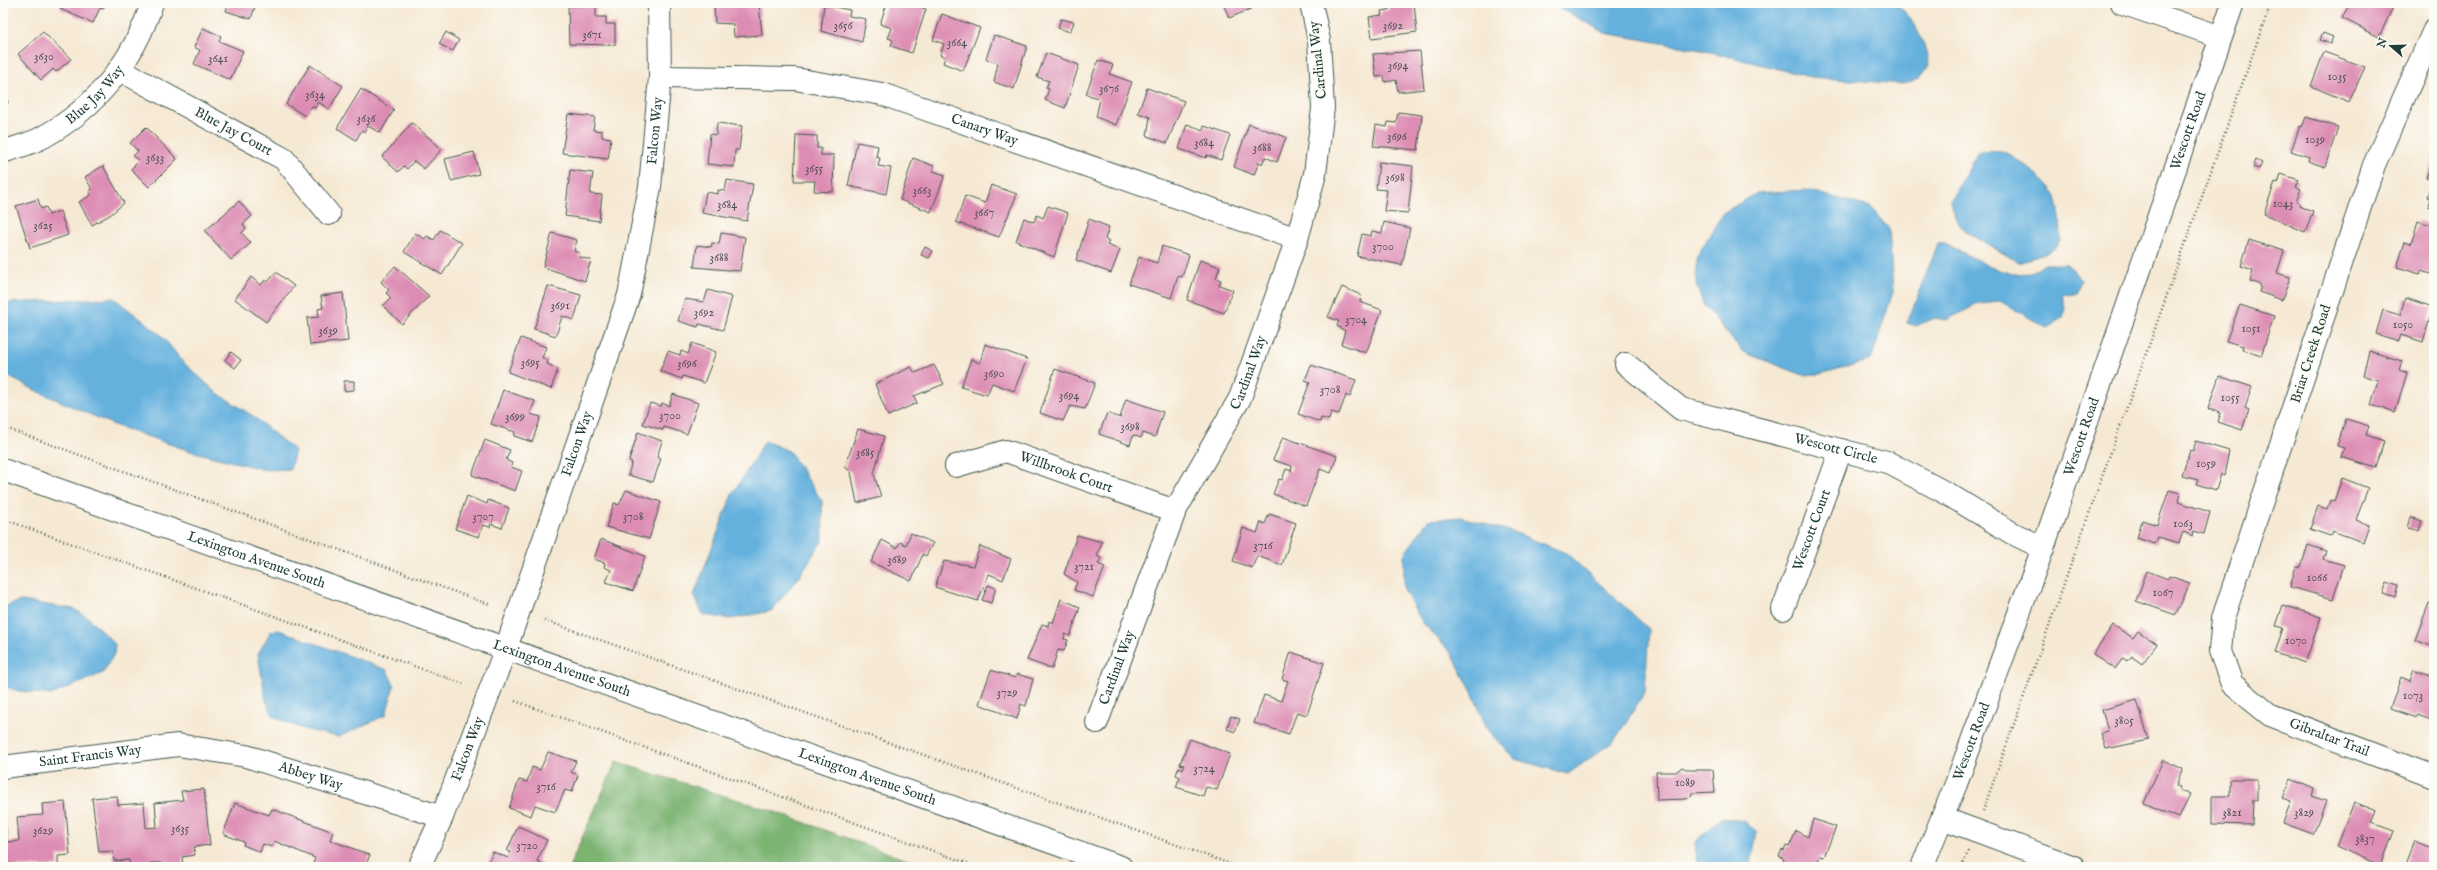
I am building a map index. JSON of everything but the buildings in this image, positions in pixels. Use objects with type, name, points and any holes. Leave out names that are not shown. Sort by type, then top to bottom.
[{"type":"street","name":"Blue Jay Way","points":[[3,152],[42,138],[86,108],[120,70],[148,17],[152,3]]},
{"type":"street","name":"Falcon Way","points":[[419,867],[442,817],[506,648],[629,295],[650,187],[660,77],[658,3]]},
{"type":"street","name":"Cardinal Way","points":[[1097,722],[1175,511],[1240,398],[1297,239],[1315,174],[1323,108],[1319,40],[1311,3]]},
{"type":"street","points":[[2122,3],[2221,37]]},
{"type":"street","name":"Wescott Road","points":[[1922,867],[1942,818],[2043,548],[2233,3]]},
{"type":"street","name":"Briar Creek Road","points":[[2232,684],[2220,651],[2223,618],[2374,165],[2434,30]]},
{"type":"street","name":"Blue Jay Court","points":[[120,70],[284,159],[329,214]]},
{"type":"street","name":"Canary Way","points":[[660,77],[795,79],[882,94],[1297,239]]},
{"type":"street","name":"Wescott Circle","points":[[1626,364],[1681,409],[1888,462],[1946,493],[2012,533],[2043,548]]},
{"type":"street","name":"Wescott Court","points":[[1782,609],[1841,450]]},
{"type":"street","name":"Willbrook Court","points":[[956,466],[1006,451],[1175,511]]},
{"type":"street","name":"Lexington Avenue South","points":[[3,470],[1121,867]]},
{"type":"street","name":"Gibraltar Trail","points":[[2232,684],[2270,715],[2434,778]]},
{"type":"street","name":"Abbey Way","points":[[178,745],[246,756],[442,817]]},
{"type":"street","name":"Saint Francis Way","points":[[3,767],[178,745]]},
{"type":"street","points":[[1942,818],[2074,867]]},
{"type":"path","points":[[1962,867],[2271,3]]},
{"type":"path","points":[[3,427],[492,605]]},
{"type":"path","points":[[3,519],[464,684]]},
{"type":"path","points":[[544,620],[1239,867]]},
{"type":"path","points":[[514,701],[978,867]]},
{"type":"green space","points":[[616,762],[767,809],[927,867],[569,867]]},
{"type":"water","points":[[1552,3],[1896,3],[1908,16],[1918,31],[1925,48],[1929,65],[1919,79],[1903,84],[1811,77],[1707,51],[1605,33]]},
{"type":"water","points":[[1978,152],[2005,153],[2014,157],[2027,166],[2051,190],[2055,195],[2058,204],[2060,219],[2061,234],[2059,243],[2056,247],[2040,256],[2018,262],[1965,231],[1956,220],[1951,201]]},
{"type":"water","points":[[1806,190],[1870,207],[1889,229],[1893,292],[1871,360],[1820,374],[1803,375],[1743,352],[1703,304],[1696,284],[1697,256],[1723,213],[1757,193]]},
{"type":"water","points":[[1938,243],[1945,243],[1990,267],[2013,274],[2031,273],[2045,264],[2067,264],[2081,280],[2076,293],[2062,294],[2065,307],[2063,318],[2047,328],[2000,301],[1980,303],[1946,320],[1935,318],[1916,326],[1907,323]]},
{"type":"water","points":[[114,298],[161,335],[185,364],[216,392],[253,416],[295,451],[290,469],[266,470],[190,451],[114,425],[39,392],[3,374],[3,303]]},
{"type":"water","points":[[765,441],[789,451],[822,501],[823,540],[796,581],[771,611],[731,619],[703,615],[694,595],[732,495]]},
{"type":"water","points":[[1461,517],[1516,533],[1566,553],[1649,629],[1645,692],[1614,741],[1568,774],[1515,759],[1488,731],[1473,694],[1452,654],[1422,622],[1404,590],[1404,555],[1428,520]]},
{"type":"water","points":[[21,601],[74,609],[89,618],[115,644],[114,654],[103,673],[51,695],[19,691],[3,686],[3,607]]},
{"type":"water","points":[[279,630],[387,670],[394,685],[386,715],[339,737],[303,729],[274,717],[266,701],[258,654],[271,631]]},
{"type":"water","points":[[1721,818],[1744,821],[1757,832],[1751,863],[1748,867],[1697,867],[1695,842]]}]
